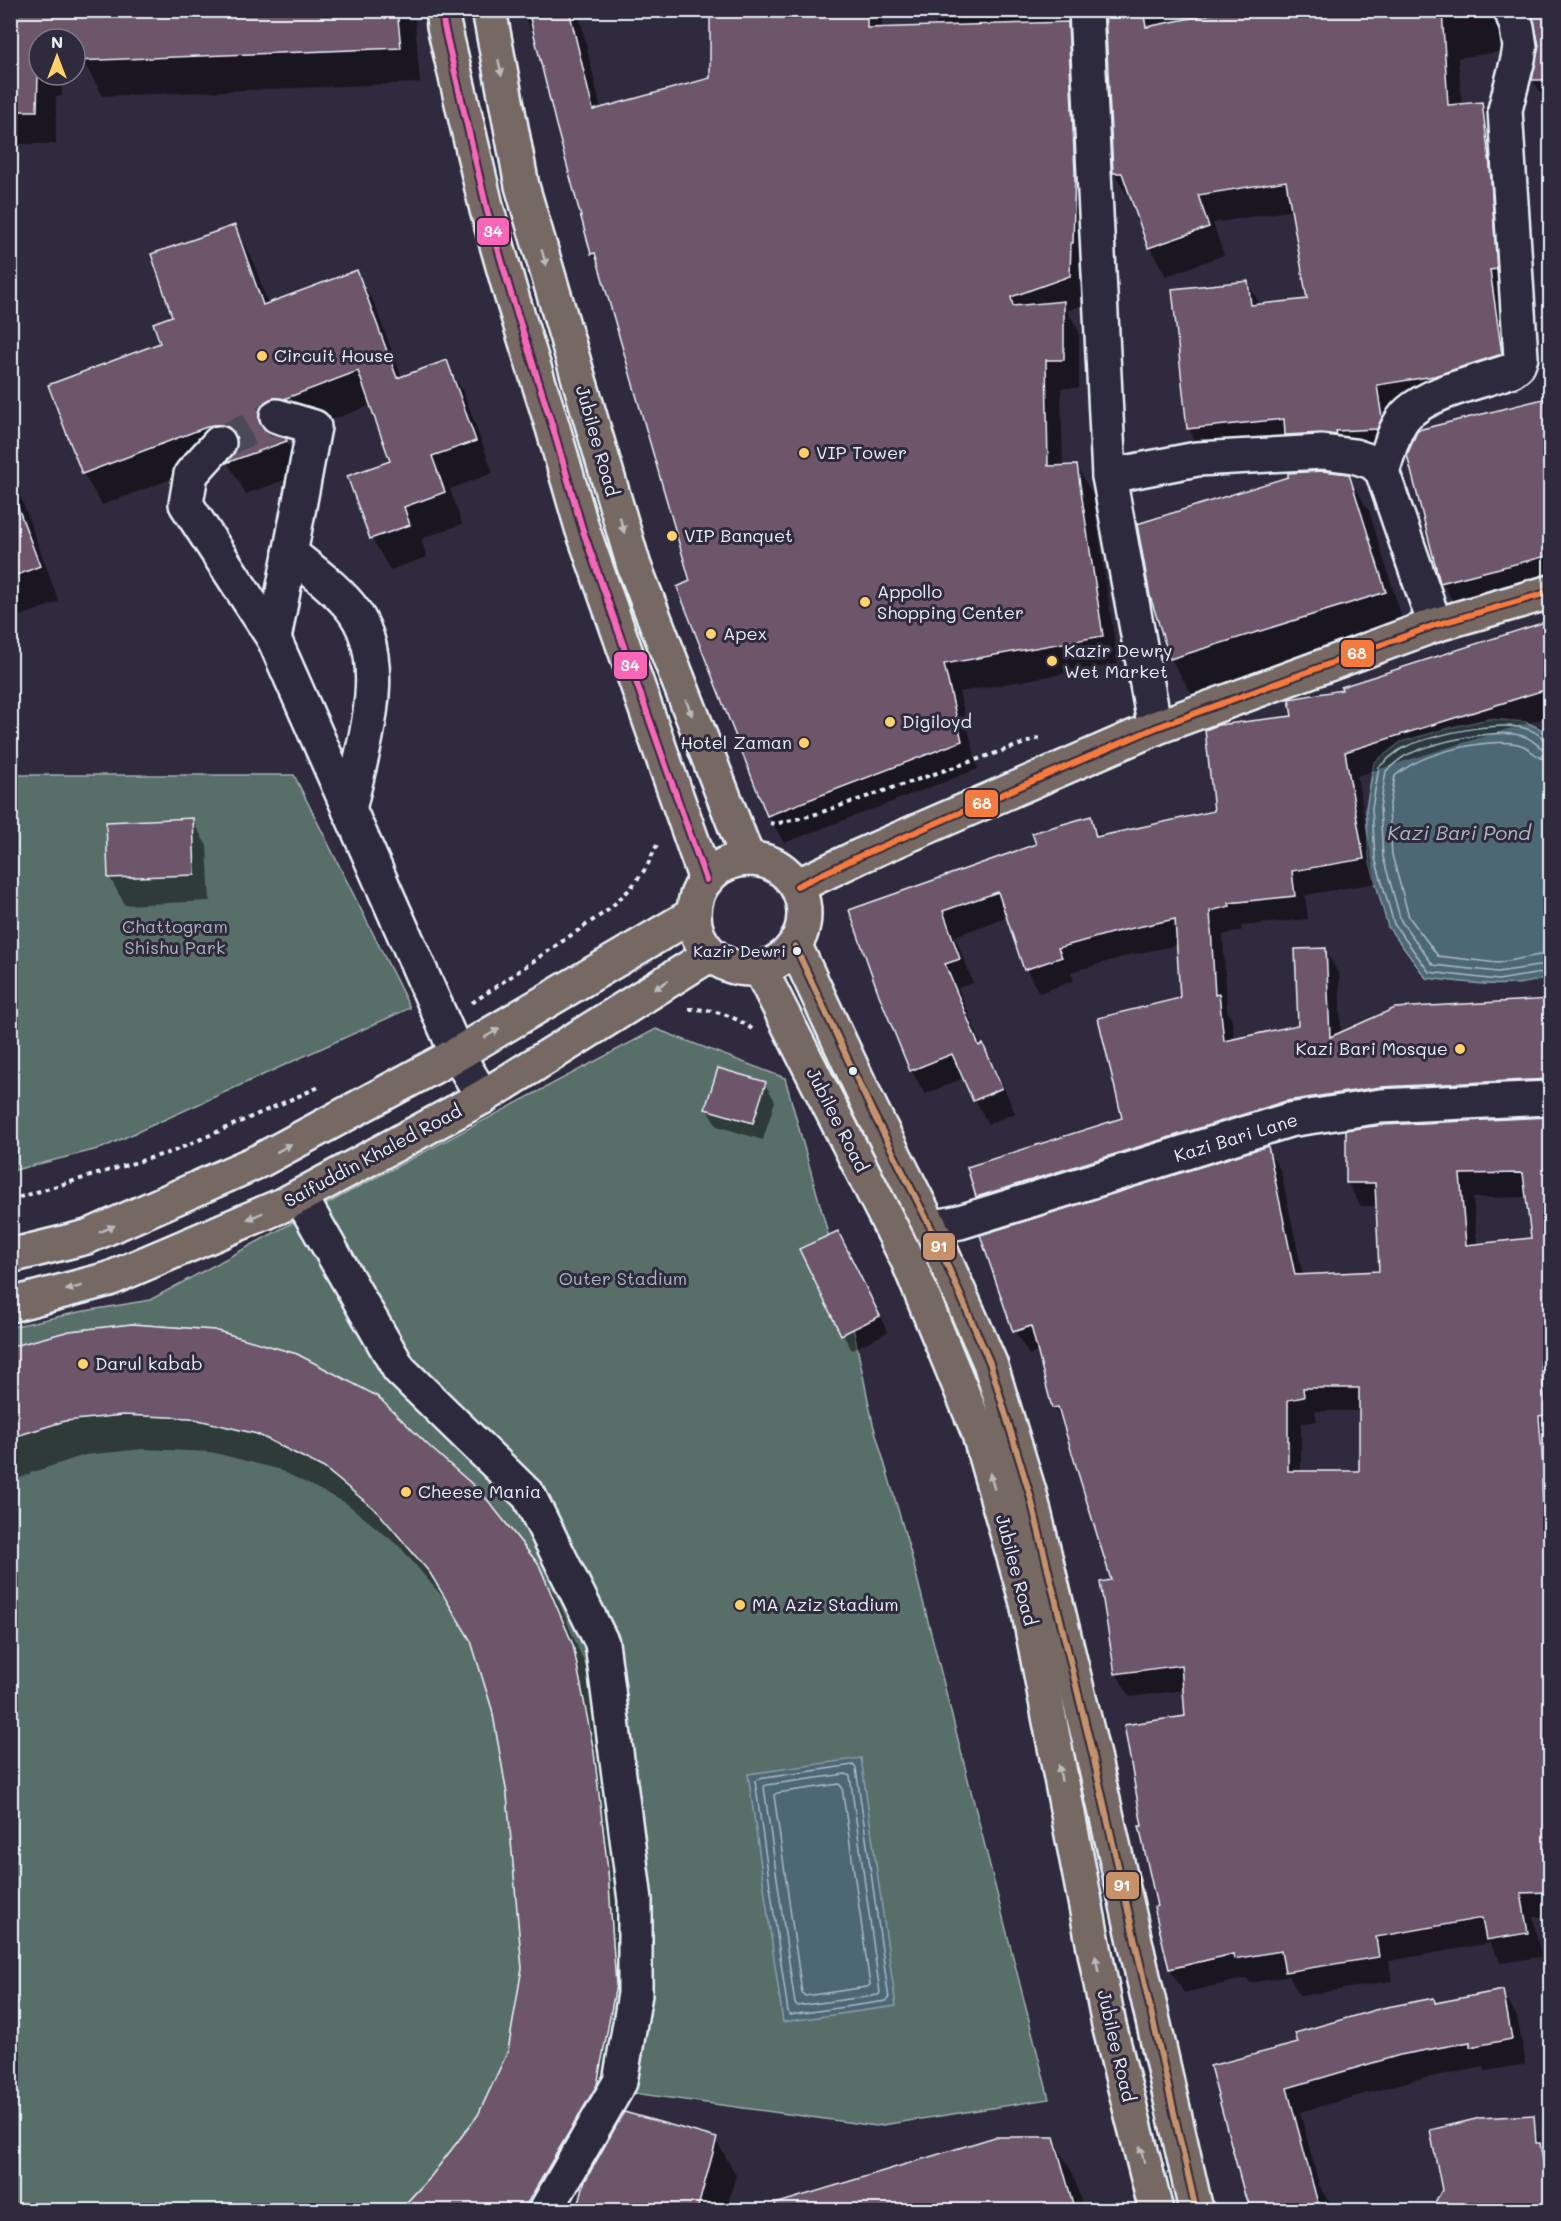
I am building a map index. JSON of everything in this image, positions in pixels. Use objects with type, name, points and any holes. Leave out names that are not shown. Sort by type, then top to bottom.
[{"type":"main road","points":[[442,10],[487,210],[582,528],[706,880]]},
{"type":"main road","name":"Jubilee Road","points":[[489,10],[522,186],[634,566],[748,859]]},
{"type":"main road","points":[[797,886],[860,856],[1155,728],[1435,625],[1551,592]]},
{"type":"main road","points":[[748,859],[762,860],[776,865],[788,874],[797,886],[806,916],[802,932],[786,957],[760,969],[743,969],[725,964],[711,954],[702,942],[693,914],[697,896],[706,880],[724,865],[748,859]]},
{"type":"main road","points":[[10,1256],[87,1237],[261,1160],[457,1054],[693,914]]},
{"type":"main road","points":[[795,946],[871,1109],[931,1228],[990,1363],[1030,1495],[1091,1747],[1196,2211]]},
{"type":"main road","name":"Saifuddin Khaled Road","points":[[10,1305],[109,1279],[300,1196],[483,1097],[711,954]]},
{"type":"main road","name":"Jubilee Road","points":[[760,969],[908,1261],[978,1431],[1027,1603],[1109,2025],[1156,2211]]},
{"type":"street","points":[[1086,10],[1108,476],[1155,728]]},
{"type":"street","points":[[1382,471],[1397,430],[1408,412],[1436,396],[1512,370],[1518,365],[1521,357],[1505,110],[1520,47],[1517,27],[1511,10]]},
{"type":"street","points":[[274,639],[314,427],[278,416]]},
{"type":"street","points":[[219,443],[190,474],[186,504],[274,639],[457,1054],[483,1097]]},
{"type":"street","points":[[1108,476],[1197,459],[1323,452],[1354,456],[1372,462],[1382,471],[1435,625]]},
{"type":"street","points":[[290,553],[351,606],[365,631],[370,651],[374,680],[369,720],[349,810]]},
{"type":"street","name":"Kazi Bari Lane","points":[[931,1228],[960,1222],[1289,1120],[1382,1106],[1551,1098]]},
{"type":"street","points":[[300,1196],[399,1369],[530,1496],[602,1643],[635,1900],[635,1994],[620,2082],[546,2211]]},
{"type":"path","points":[[763,818],[775,824],[813,815],[1050,735]]},
{"type":"path","points":[[443,1023],[608,910],[630,889],[646,868],[658,844],[659,835]]},
{"type":"path","points":[[684,1009],[706,1009],[738,1019],[756,1032]]},
{"type":"path","points":[[10,1200],[174,1151],[326,1084]]},
{"type":"green space","name":"Chattogram Shishu Park","points":[[10,775],[294,775],[410,1008],[102,1148],[11,1171]]},
{"type":"green space","name":"MA Aziz Stadium","points":[[656,1029],[785,1078],[850,1313],[873,1424],[911,1554],[1049,2099],[876,2126],[604,2089],[538,2210],[521,2210],[596,2086],[616,1985],[608,1871],[594,1752],[573,1645],[539,1565],[481,1492],[377,1396],[297,1354],[214,1330],[132,1324],[70,1331],[11,1347],[11,1327],[150,1300]]},
{"type":"green space","points":[[123,1415],[190,1418],[257,1434],[324,1468],[378,1512],[430,1573],[471,1641],[492,1709],[507,1794],[522,1968],[508,2051],[478,2115],[432,2175],[399,2210],[11,2210],[11,1438],[65,1421]]},
{"type":"water","name":"Kazi Bari Pond","points":[[1489,719],[1526,722],[1545,731],[1550,744],[1550,974],[1539,980],[1508,984],[1426,978],[1388,927],[1369,859],[1366,808],[1374,763],[1401,742]]},
{"type":"water","points":[[861,1758],[896,2006],[783,2022],[748,1774]]},
{"type":"building","points":[[10,10],[397,10],[401,48],[87,61],[87,27],[27,27],[27,87],[38,87],[37,111],[10,111]]},
{"type":"building","points":[[528,10],[569,10],[593,110],[710,78],[710,10],[867,10],[867,28],[1068,22],[1075,172],[1070,276],[1011,297],[1013,306],[1064,301],[1064,360],[1046,360],[1048,466],[1077,465],[1103,636],[944,664],[962,741],[767,816],[677,587],[690,581],[595,253],[591,254]]},
{"type":"building","points":[[1105,10],[1143,10],[1146,27],[1231,10],[1442,10],[1448,105],[1482,102],[1490,166],[1497,269],[1490,270],[1502,354],[1434,376],[1377,385],[1382,418],[1377,429],[1336,431],[1337,435],[1322,433],[1285,435],[1284,419],[1187,429],[1172,289],[1248,281],[1251,305],[1307,299],[1286,181],[1198,195],[1209,227],[1148,248],[1122,173],[1113,173]]},
{"type":"building","points":[[1531,10],[1551,10],[1551,80],[1532,80],[1539,45]]},
{"type":"building","points":[[235,225],[263,305],[357,270],[397,378],[447,360],[476,441],[432,456],[445,492],[404,507],[410,525],[370,539],[347,476],[390,461],[358,371],[284,399],[273,398],[265,402],[259,411],[259,421],[263,428],[272,434],[286,438],[287,441],[226,463],[237,447],[237,437],[231,429],[223,425],[212,425],[82,474],[48,385],[160,343],[153,323],[172,316],[151,254]]},
{"type":"building","points":[[1551,397],[1551,555],[1440,583],[1407,455],[1418,430]]},
{"type":"building","points":[[1322,471],[1349,474],[1386,592],[1170,659],[1150,596],[1137,524],[1288,477],[1288,473]]},
{"type":"building","points":[[10,494],[13,494],[40,566],[10,578]]},
{"type":"building","points":[[1551,620],[1551,688],[1345,752],[1364,859],[1292,871],[1295,896],[1229,903],[1230,906],[1210,911],[1215,995],[1219,994],[1224,1041],[1298,1025],[1295,949],[1326,948],[1330,1037],[1395,1008],[1551,999],[1551,1079],[1380,1087],[1286,1101],[976,1197],[967,1167],[1122,1118],[1098,1018],[1180,998],[1175,919],[1115,932],[1058,948],[1062,957],[1024,970],[998,892],[943,911],[960,959],[945,964],[979,1046],[983,1044],[1002,1088],[973,1101],[952,1054],[910,1071],[879,995],[849,910],[1036,844],[1032,833],[1091,816],[1096,837],[1214,811],[1205,730],[1218,725],[1292,716],[1289,699],[1342,690],[1341,687]]},
{"type":"building","points":[[193,818],[195,875],[108,878],[106,822]]},
{"type":"building","points":[[718,1068],[766,1082],[753,1123],[705,1109]]},
{"type":"building","points":[[1551,1117],[1551,1361],[1541,1362],[1546,1415],[1539,1416],[1544,1480],[1542,1480],[1545,1564],[1549,1564],[1551,1607],[1551,1759],[1547,1759],[1551,1828],[1551,1892],[1521,1893],[1528,1933],[1486,1940],[1482,1918],[1376,1937],[1379,1957],[1285,1972],[1281,1951],[1234,1959],[1233,1954],[1169,1969],[1154,1907],[1157,1906],[1139,1826],[1142,1826],[1124,1725],[1185,1716],[1181,1665],[1115,1674],[1100,1582],[1111,1580],[1058,1407],[1052,1408],[1031,1326],[1013,1332],[980,1235],[1268,1146],[1295,1275],[1379,1271],[1375,1183],[1346,1183],[1346,1130],[1383,1125]],"holes":[[[1523,1173],[1531,1238],[1466,1245],[1460,1174]],[[1303,1388],[1359,1388],[1359,1471],[1288,1471],[1288,1400],[1304,1397]]]},
{"type":"building","points":[[838,1231],[880,1316],[841,1335],[799,1249]]},
{"type":"building","points":[[132,1324],[214,1330],[297,1354],[377,1396],[481,1492],[539,1565],[573,1645],[594,1752],[608,1871],[616,1985],[597,2085],[521,2211],[399,2211],[432,2175],[478,2115],[508,2051],[522,1968],[507,1794],[492,1709],[471,1641],[430,1573],[378,1512],[324,1468],[257,1434],[190,1418],[123,1415],[65,1421],[10,1438],[10,1347],[70,1331]]},
{"type":"building","points":[[1503,1990],[1512,2039],[1470,2047],[1470,2042],[1400,2055],[1287,2088],[1320,2211],[1251,2211],[1210,2066],[1298,2043],[1295,2033],[1382,2008],[1434,1998],[1435,2003]]},
{"type":"building","points":[[624,2112],[717,2138],[697,2211],[577,2211],[584,2183]]},
{"type":"building","points":[[1534,2115],[1536,2143],[1540,2143],[1551,2211],[1430,2211],[1442,2190],[1430,2130],[1480,2118]]},
{"type":"building","points":[[995,2137],[1054,2137],[1075,2211],[776,2211],[775,2204]]},
{"type":"tunnel","points":[[219,443],[277,416]]},
{"type":"transit line","name":"34","points":[[442,10],[487,210],[582,528],[706,880]]},
{"type":"transit line","name":"68","points":[[797,886],[860,856],[1155,728],[1435,625],[1550,592]]},
{"type":"transit line","name":"91","points":[[795,946],[871,1109],[931,1228],[990,1363],[1030,1495],[1091,1747],[1196,2210]]},
{"type":"place","name":"Circuit House","points":[[262,356]]},
{"type":"place","name":"VIP Tower","points":[[804,453]]},
{"type":"place","name":"VIP Banquet","points":[[672,536]]},
{"type":"place","name":"Appollo Shopping Center","points":[[865,602]]},
{"type":"place","name":"Apex","points":[[711,634]]},
{"type":"place","name":"Kazir Dewry Wet Market","points":[[1052,661]]},
{"type":"place","name":"Digiloyd","points":[[890,722]]},
{"type":"place","name":"Hotel Zaman","points":[[804,743]]},
{"type":"place","name":"Kazir Dewri","points":[[797,951]]},
{"type":"place","name":"Kazi Bari Mosque","points":[[1460,1049]]},
{"type":"place","name":"Darul kabab","points":[[83,1364]]},
{"type":"place","name":"Cheese Mania","points":[[406,1492]]},
{"type":"place","name":"MA Aziz Stadium","points":[[740,1605]]},
{"type":"park label","name":"Outer Stadium","points":[[623,1279]]}]
